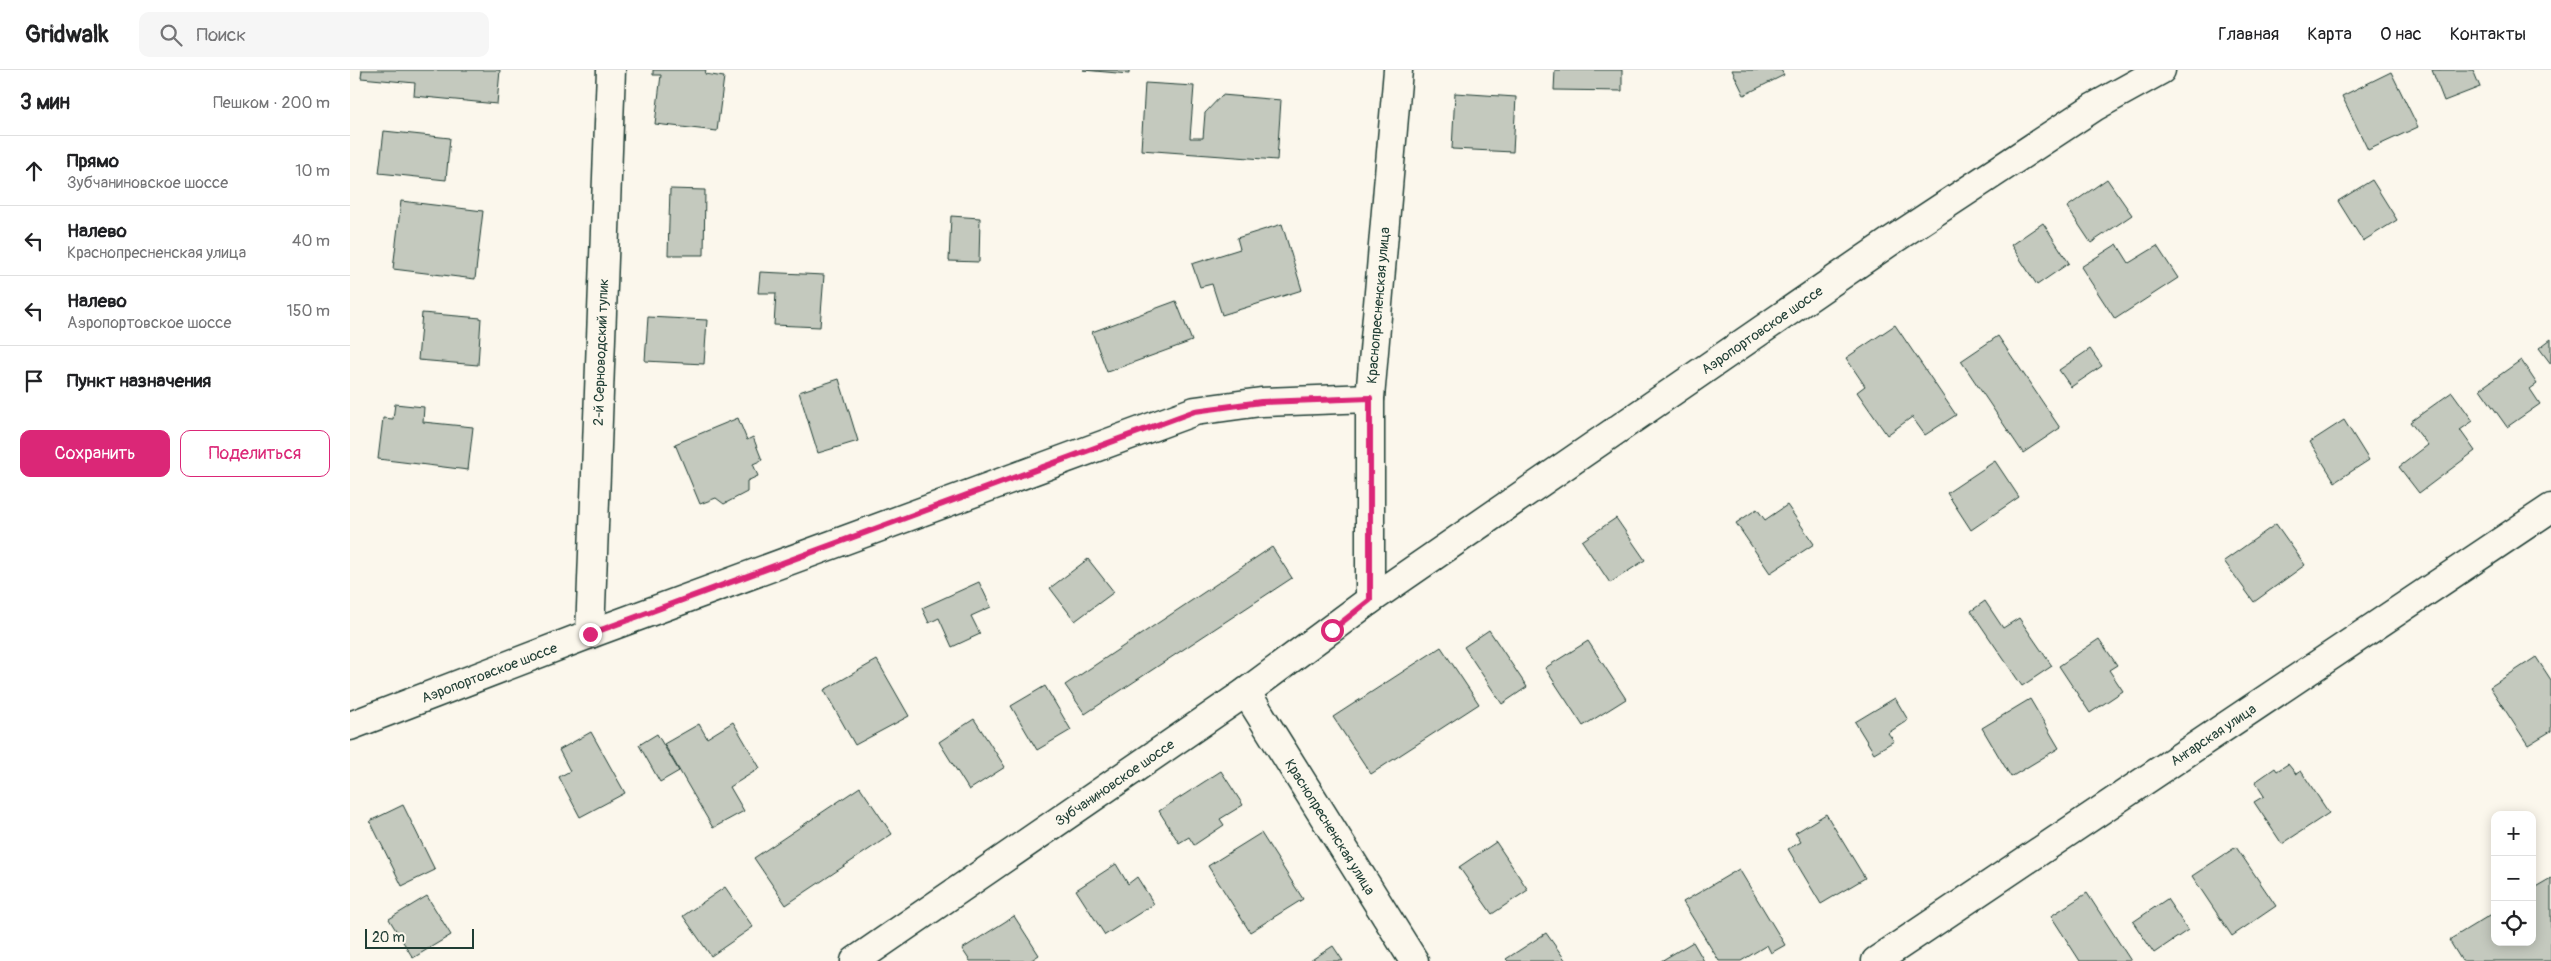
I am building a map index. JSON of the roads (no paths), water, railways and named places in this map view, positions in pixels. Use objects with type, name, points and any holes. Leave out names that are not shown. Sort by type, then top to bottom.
[{"type":"street","name":"2-й Серноводский тупик","points":[[590,634],[611,70]]},
{"type":"street","name":"Краснопресненская улица","points":[[1370,600],[1370,398],[1398,70]]},
{"type":"street","name":"Аэропортовское шоссе","points":[[1370,600],[1888,242],[2094,107],[2161,70]]},
{"type":"street","name":"Аэропортовское шоссе","points":[[350,726],[590,634],[1195,411],[1261,402],[1370,398]]},
{"type":"street","name":"Ангарская улица","points":[[1876,961],[2551,508]]},
{"type":"street","name":"Зубчаниновское шоссе","points":[[855,961],[1246,692],[1370,600]]},
{"type":"street","name":"Краснопресненская улица","points":[[1246,692],[1414,961]]}]
